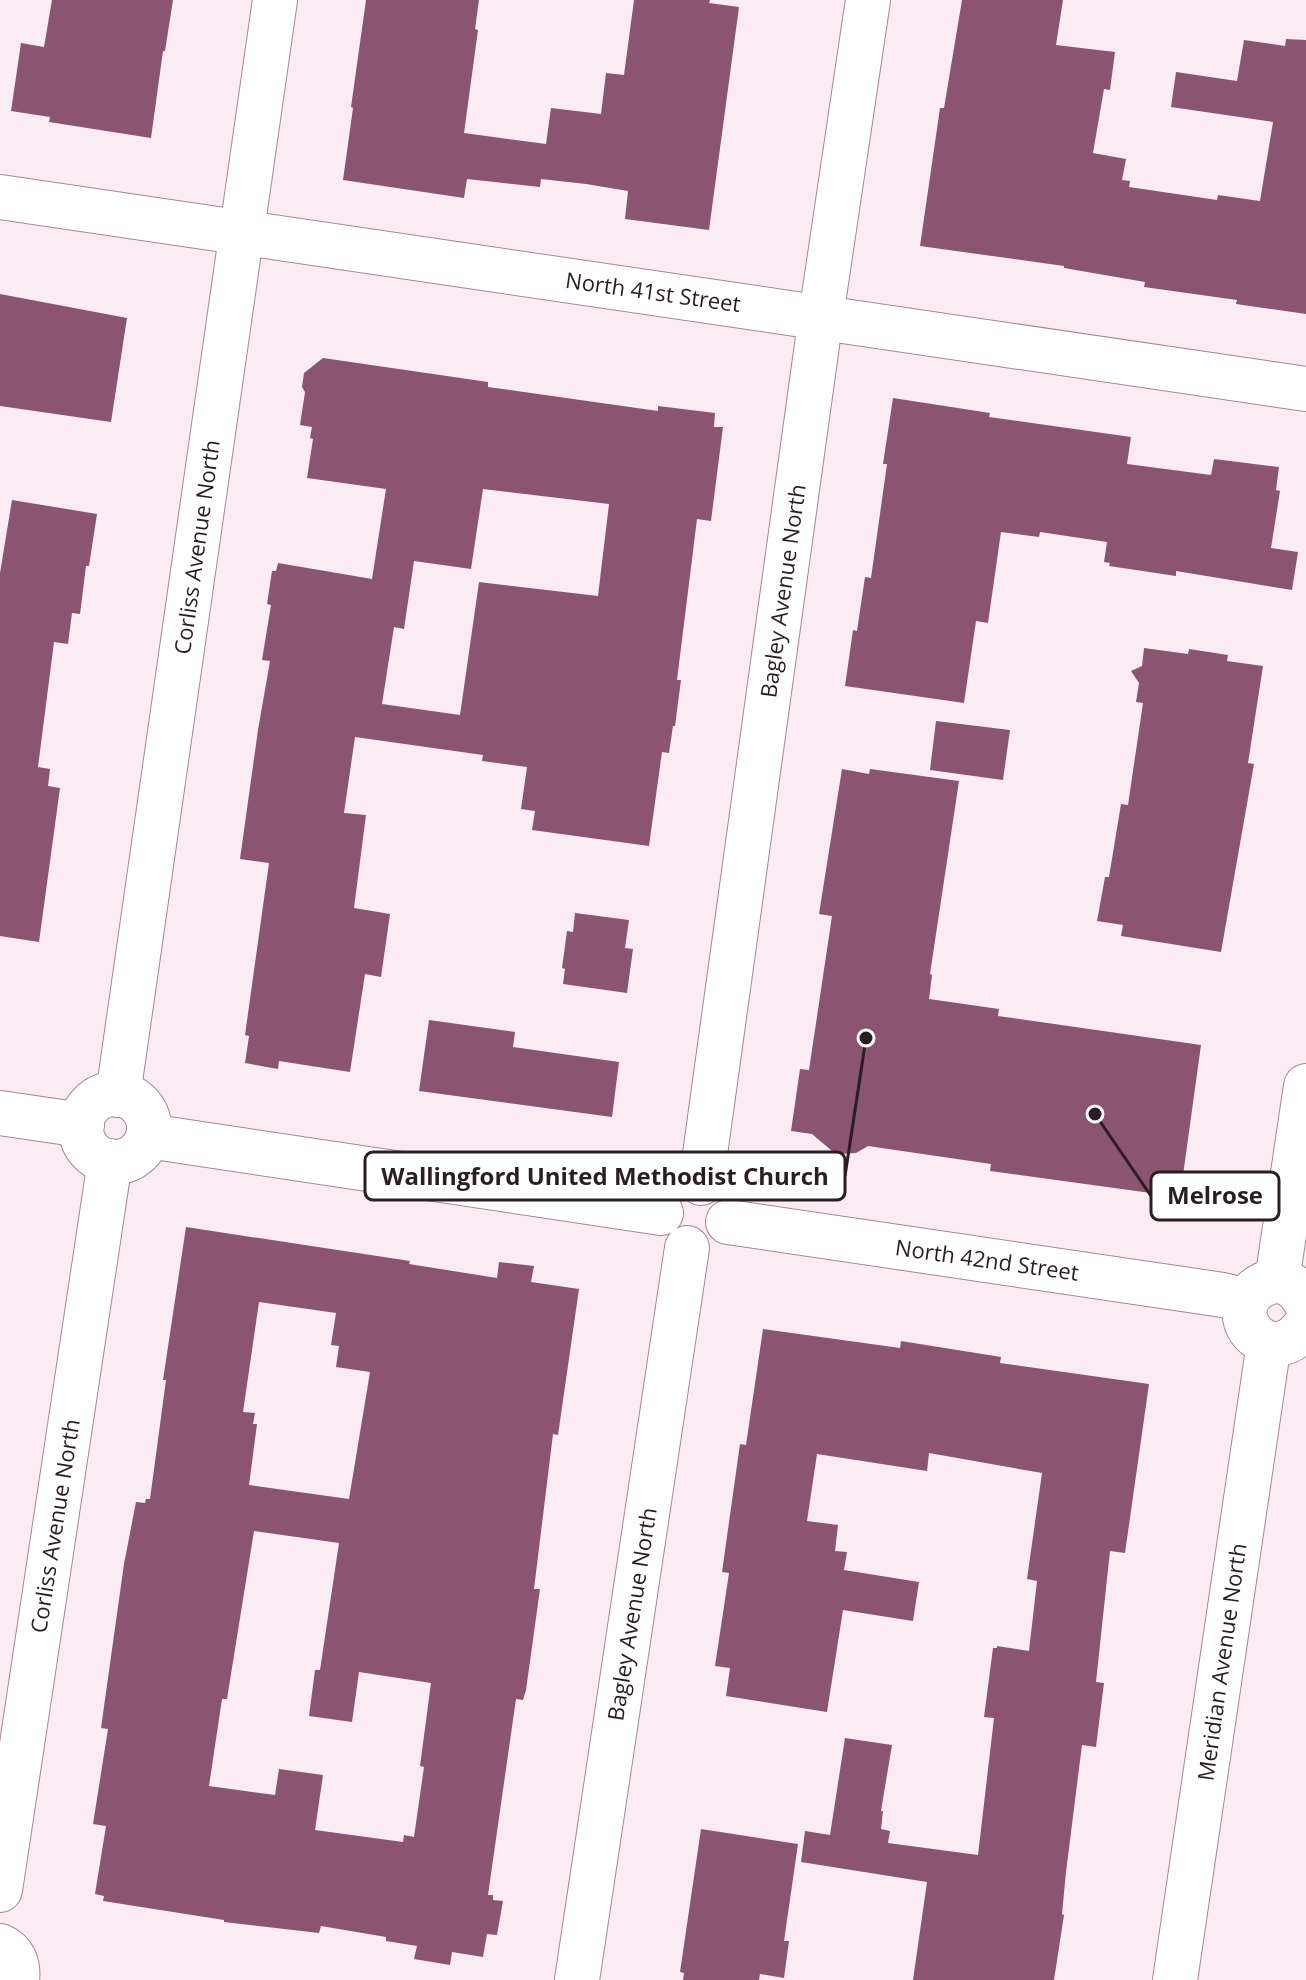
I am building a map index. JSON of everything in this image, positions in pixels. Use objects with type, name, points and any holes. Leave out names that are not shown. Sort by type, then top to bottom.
[{"type":"street","name":"Corliss Avenue North","points":[[118,1095],[275,0]]},
{"type":"street","name":"Bagley Avenue North","points":[[701,1183],[868,0]]},
{"type":"street","name":"North 41st Street","points":[[0,197],[1306,389]]},
{"type":"street","points":[[1288,1334],[1262,1342],[1247,1325],[1245,1316],[1276,1295],[1306,1086]]},
{"type":"street","points":[[107,1095],[118,1095],[129,1097],[146,1113],[148,1136],[144,1148],[135,1156],[126,1161],[110,1161],[95,1156],[88,1148],[82,1125],[88,1108],[96,1100],[107,1095]]},
{"type":"street","points":[[0,1113],[82,1125]]},
{"type":"street","points":[[148,1136],[661,1213]]},
{"type":"street","name":"Corliss Avenue North","points":[[0,1890],[110,1161]]},
{"type":"street","points":[[701,1183],[723,1197],[728,1222],[714,1244],[703,1249],[680,1247],[664,1230],[661,1213],[668,1196],[676,1189],[686,1184],[701,1183]]},
{"type":"street","name":"North 42nd Street","points":[[728,1222],[1208,1293],[1276,1295]]},
{"type":"street","name":"Bagley Avenue North","points":[[577,1980],[687,1248]]},
{"type":"street","name":"Meridian Avenue North","points":[[1175,1980],[1288,1334]]},
{"type":"building","points":[[52,0],[173,0],[151,138],[49,122],[50,117],[11,111],[21,43],[44,47]]},
{"type":"building","points":[[366,0],[479,0],[464,133],[546,144],[551,108],[601,114],[606,73],[624,75],[634,0],[710,0],[709,3],[739,7],[709,230],[625,219],[628,191],[586,184],[541,179],[540,187],[467,179],[464,198],[343,180]]},
{"type":"building","points":[[962,0],[1063,0],[1056,45],[1115,52],[1110,90],[1104,89],[1093,153],[1126,159],[1122,180],[1130,181],[1129,187],[1217,200],[1218,195],[1260,201],[1273,122],[1171,107],[1176,72],[1237,81],[1244,40],[1285,46],[1286,39],[1306,40],[1306,314],[1236,304],[1237,300],[1144,287],[1145,282],[1064,266],[920,246],[940,108],[944,108]]},
{"type":"building","points":[[0,294],[127,318],[111,422],[0,406]]},
{"type":"building","points":[[323,358],[488,382],[488,387],[658,411],[658,406],[715,413],[714,427],[723,427],[711,521],[697,519],[677,680],[681,680],[675,726],[669,753],[662,752],[649,846],[532,830],[535,811],[521,809],[527,767],[482,761],[483,755],[355,737],[344,813],[366,815],[354,908],[390,914],[381,977],[365,974],[350,1072],[279,1061],[278,1069],[245,1063],[249,1036],[245,1035],[269,863],[240,859],[270,661],[262,660],[271,605],[267,604],[272,571],[276,571],[278,563],[372,579],[386,489],[307,478],[313,439],[310,438],[312,427],[300,425],[305,392],[302,387],[304,373]],"holes":[[[483,489],[609,504],[598,596],[479,582],[460,715],[382,704],[394,627],[404,629],[414,561],[471,569]]]},
{"type":"building","points":[[893,398],[990,413],[989,417],[1131,437],[1127,464],[1211,475],[1214,459],[1279,467],[1276,490],[1280,491],[1271,548],[1298,552],[1292,590],[1176,571],[1176,576],[1109,566],[1110,563],[1104,562],[1107,542],[1040,532],[1039,537],[1001,532],[988,623],[976,621],[964,703],[845,686],[865,577],[871,578]]},
{"type":"building","points":[[12,500],[97,514],[80,614],[72,613],[68,644],[54,642],[38,767],[50,769],[48,786],[60,788],[39,942],[0,936],[0,573]]},
{"type":"building","points":[[1144,648],[1188,654],[1189,649],[1228,655],[1227,661],[1263,666],[1248,763],[1254,764],[1221,952],[1121,936],[1123,925],[1097,921],[1105,877],[1109,877],[1121,804],[1128,805],[1143,703],[1136,702],[1139,683],[1131,671],[1142,666]]},
{"type":"building","points":[[936,721],[1010,730],[1003,780],[930,770]]},
{"type":"building","points":[[842,769],[869,774],[870,769],[959,781],[930,974],[929,999],[999,1009],[998,1016],[1201,1045],[1180,1197],[990,1171],[991,1164],[868,1146],[856,1153],[841,1154],[832,1151],[812,1134],[791,1131],[800,1069],[809,1070],[832,916],[819,914]]},
{"type":"building","points":[[575,913],[629,920],[625,948],[633,949],[627,993],[563,984],[567,931],[573,932]]},
{"type":"building","points":[[429,1020],[515,1032],[513,1047],[619,1062],[612,1117],[419,1091]]},
{"type":"building","points":[[186,1227],[410,1261],[409,1264],[497,1278],[499,1262],[534,1266],[531,1282],[579,1289],[558,1435],[553,1434],[534,1589],[540,1589],[526,1690],[523,1700],[516,1699],[488,1895],[493,1895],[493,1900],[503,1901],[497,1935],[487,1934],[483,1957],[452,1952],[450,1965],[414,1959],[417,1946],[386,1941],[386,1937],[321,1926],[319,1933],[224,1922],[103,1901],[104,1896],[95,1894],[106,1826],[93,1824],[108,1729],[101,1728],[136,1502],[145,1503],[146,1499],[150,1499],[166,1380],[163,1380]],"holes":[[[259,1302],[336,1313],[331,1345],[339,1346],[336,1367],[370,1372],[349,1499],[249,1485],[257,1424],[253,1424],[255,1413],[243,1412]],[[254,1531],[339,1543],[320,1670],[315,1670],[309,1716],[352,1722],[359,1672],[431,1683],[414,1837],[404,1835],[403,1842],[315,1830],[323,1775],[279,1769],[275,1795],[209,1786],[222,1699],[227,1699]]]},
{"type":"building","points":[[763,1329],[900,1348],[901,1341],[1001,1357],[1000,1363],[1149,1384],[1125,1553],[1110,1551],[1096,1682],[1104,1683],[1096,1747],[1082,1745],[1054,1980],[913,1980],[927,1882],[801,1862],[805,1831],[830,1835],[845,1738],[892,1745],[881,1811],[881,1829],[890,1831],[888,1843],[978,1855],[994,1718],[984,1717],[993,1648],[1029,1651],[1037,1581],[1027,1579],[1042,1473],[929,1453],[927,1471],[817,1454],[807,1521],[838,1525],[835,1551],[847,1552],[844,1570],[919,1582],[913,1621],[843,1610],[827,1712],[726,1696],[730,1668],[715,1666],[729,1573],[722,1572],[740,1444],[746,1445]]},
{"type":"building","points":[[701,1829],[798,1844],[784,1941],[789,1941],[784,1978],[760,1974],[759,1980],[683,1980],[684,1973],[680,1972]]},
{"type":"place","name":"Wallingford United Methodist Church","points":[[866,1038]]},
{"type":"place","name":"Melrose","points":[[1095,1114]]}]
